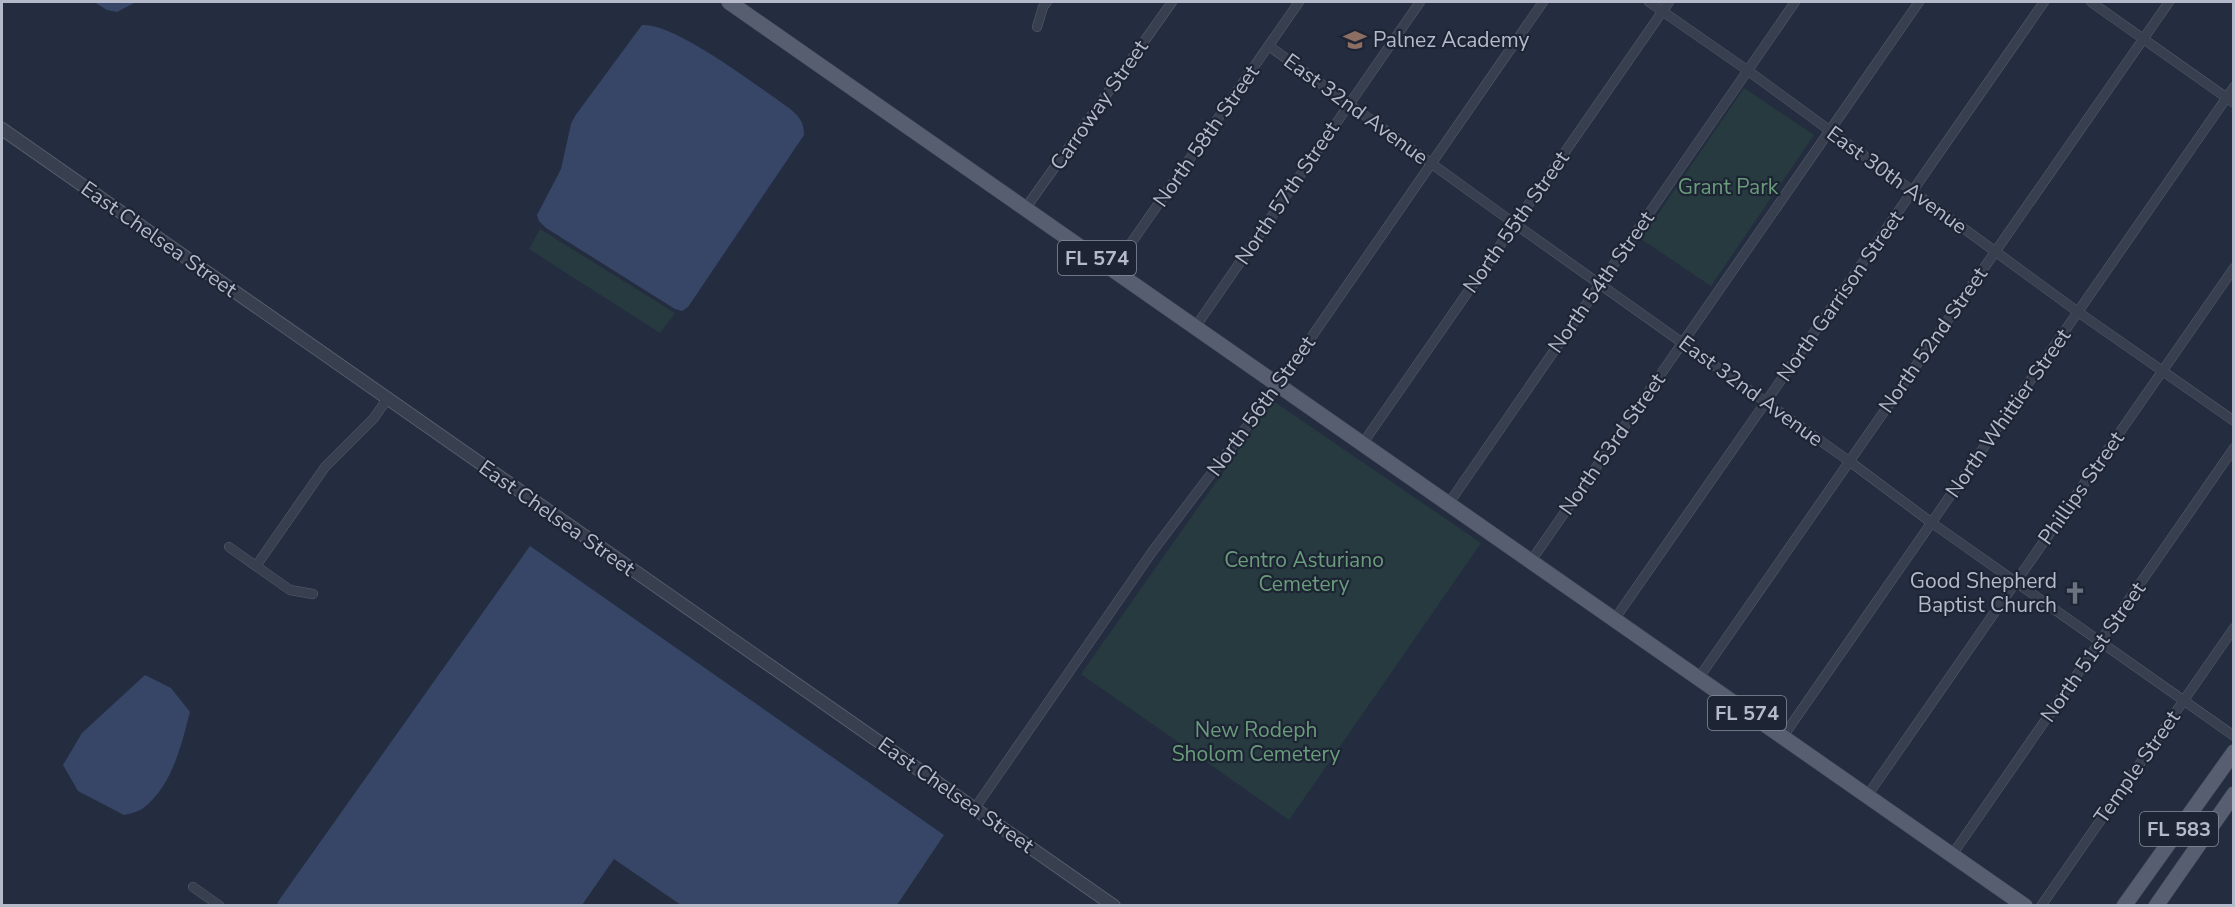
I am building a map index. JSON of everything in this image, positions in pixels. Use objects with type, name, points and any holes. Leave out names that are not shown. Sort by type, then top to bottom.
[{"type":"main road","name":"FL 574","points":[[729,2],[2025,906]]},
{"type":"main road","name":"FL 583","points":[[2124,906],[2234,752]]},
{"type":"main road","name":"FL 583","points":[[2156,906],[2234,794]]},
{"type":"street","points":[[1037,27],[1043,7],[1047,2]]},
{"type":"street","name":"Carroway Street","points":[[1026,209],[1172,2]]},
{"type":"street","name":"North 58th Street","points":[[1113,269],[1299,2]]},
{"type":"street","name":"North 57th Street","points":[[1196,326],[1420,2]]},
{"type":"street","name":"North 56th Street","points":[[975,808],[1152,552],[1279,384],[1544,2]]},
{"type":"street","name":"East 30th Avenue","points":[[1649,2],[1747,70],[2078,312],[2234,421]]},
{"type":"street","name":"North 55th Street","points":[[1363,443],[1669,2]]},
{"type":"street","name":"North 54th Street","points":[[1449,503],[1795,2]]},
{"type":"street","name":"North 53rd Street","points":[[1531,561],[1919,2]]},
{"type":"street","name":"North Garrison Street","points":[[1614,620],[2044,2]]},
{"type":"street","points":[[2091,2],[2230,100]]},
{"type":"street","name":"North 52nd Street","points":[[1698,679],[2169,2]]},
{"type":"street","name":"East 32nd Avenue","points":[[1269,46],[1767,402],[1932,523],[2234,736]]},
{"type":"street","name":"North Whittier Street","points":[[1782,738],[2078,312],[2230,100],[2234,87]]},
{"type":"street","name":"East Chelsea Street","points":[[2,129],[1114,906]]},
{"type":"street","name":"Phillips Street","points":[[1867,796],[2234,268]]},
{"type":"street","points":[[256,566],[325,467],[374,418],[387,399]]},
{"type":"street","name":"North 51st Street","points":[[1952,855],[2234,448]]},
{"type":"street","points":[[229,547],[290,590],[313,594]]},
{"type":"street","name":"Temple Street","points":[[2041,906],[2234,628]]},
{"type":"street","points":[[194,887],[220,906]]},
{"type":"green space","name":"Grant Park","points":[[1744,88],[1814,135],[1711,286],[1641,239]]},
{"type":"green space","points":[[540,229],[675,313],[660,333],[529,249]]},
{"type":"green space","name":"Centro Asturiano Cemetery","points":[[1273,401],[1481,543],[1289,820],[1081,674]]},
{"type":"water","points":[[94,2],[136,2],[117,12],[107,10]]},
{"type":"water","points":[[642,25],[656,27],[674,34],[717,58],[793,111],[804,130],[804,135],[688,307],[682,311],[675,309],[546,228],[537,215],[561,169],[571,124],[575,116]]},
{"type":"water","points":[[530,546],[944,835],[897,905],[681,905],[614,859],[582,905],[281,906],[277,903]]},
{"type":"water","points":[[145,675],[171,688],[190,712],[174,765],[161,789],[142,809],[124,815],[78,791],[63,765],[82,733]]},
{"type":"place","name":"Palnez Academy","points":[[1355,40]]},
{"type":"place","name":"Good Shepherd Baptist Church","points":[[2075,593]]},
{"type":"park label","name":"New Rodeph Sholom Cemetery","points":[[1256,742]]}]
